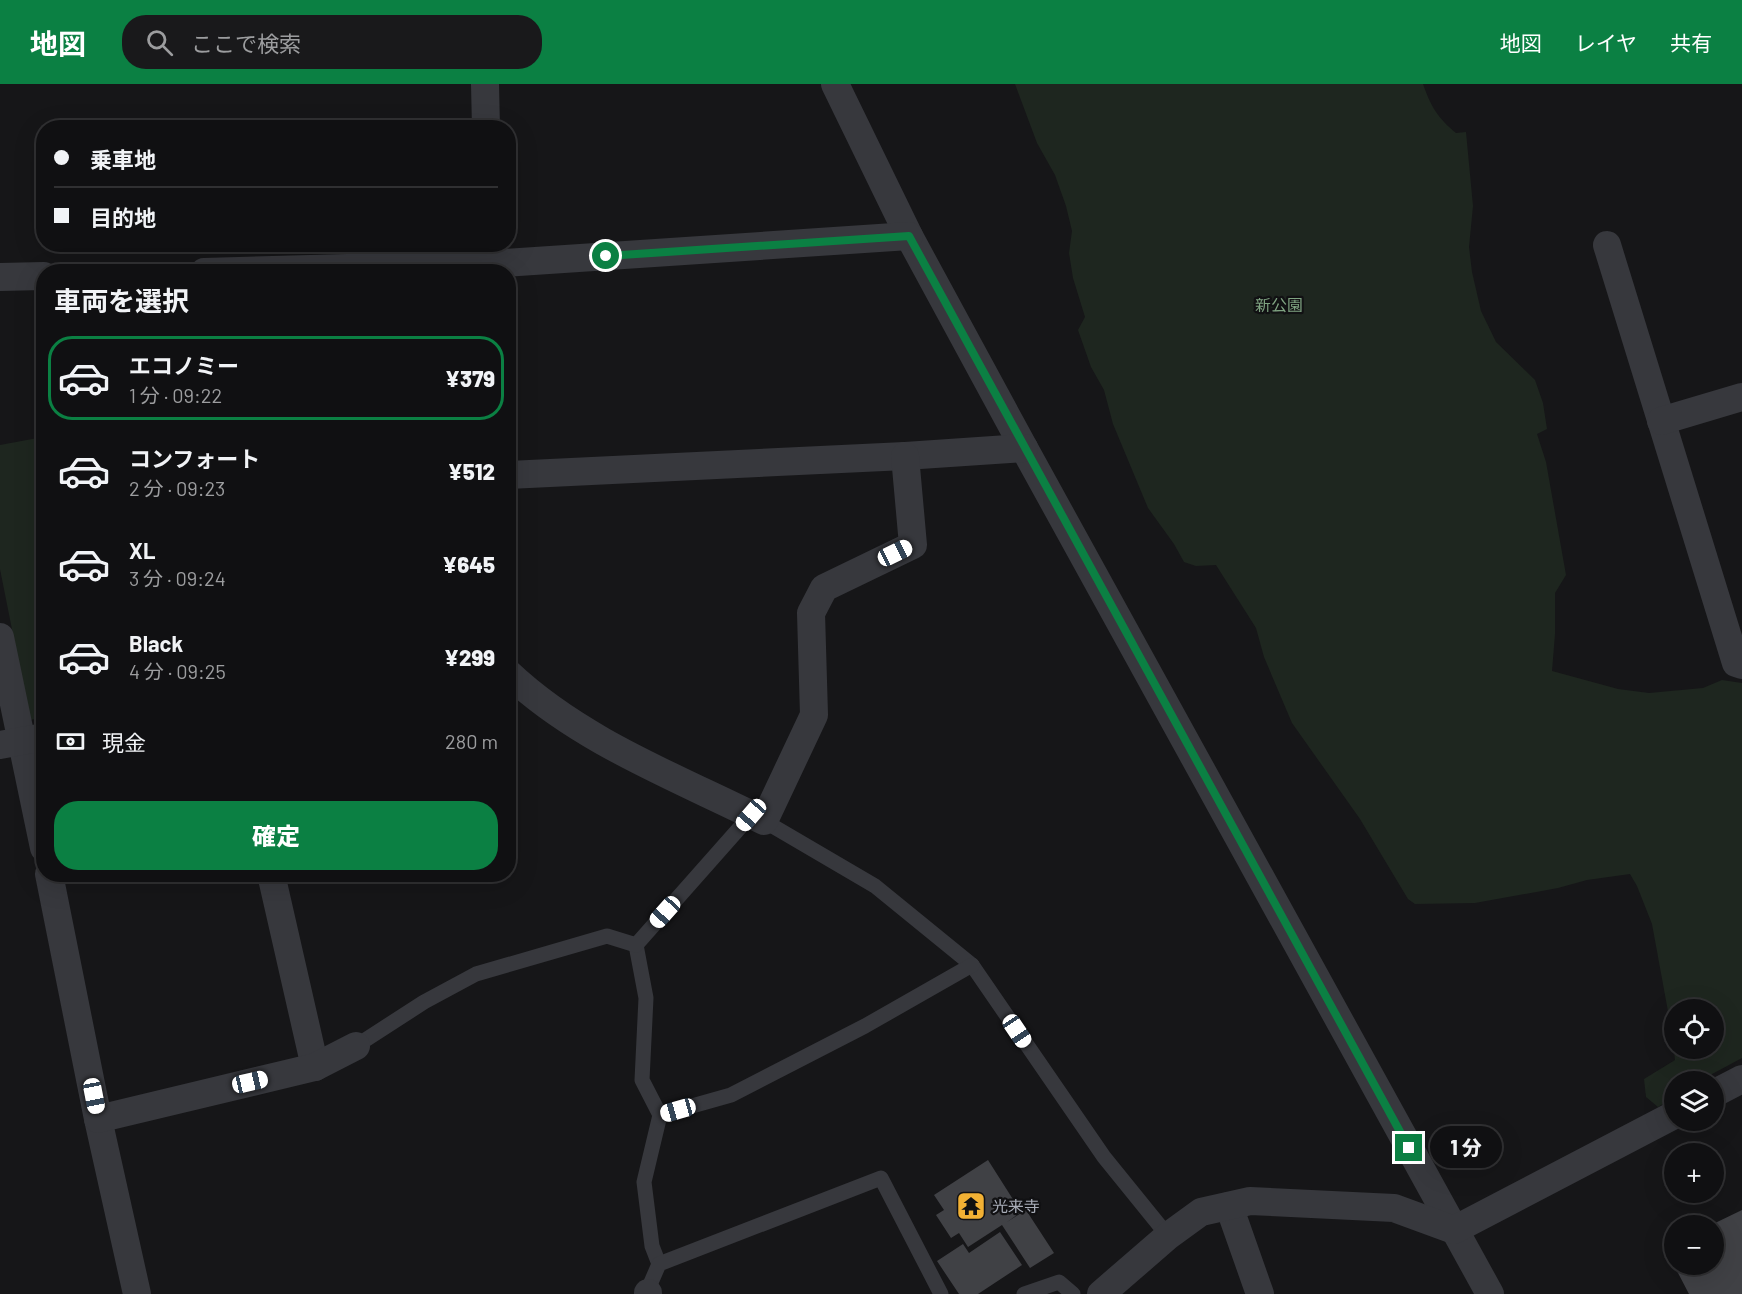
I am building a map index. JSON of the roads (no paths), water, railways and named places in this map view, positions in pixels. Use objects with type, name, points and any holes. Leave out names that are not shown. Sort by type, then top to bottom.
[{"type":"street","points":[[485,84],[486,120]]},
{"type":"street","points":[[835,84],[909,236],[1490,1294]]},
{"type":"street","points":[[394,264],[909,236]]},
{"type":"street","points":[[1607,245],[1736,663],[1742,665]]},
{"type":"street","points":[[0,277],[36,276]]},
{"type":"street","points":[[1661,421],[1742,397]]},
{"type":"street","points":[[516,475],[1024,448]]},
{"type":"street","points":[[516,680],[589,735],[757,818],[814,715],[811,613],[824,588],[912,545],[905,456]]},
{"type":"street","points":[[0,637],[36,809]]},
{"type":"street","points":[[51,882],[98,1119],[137,1294]]},
{"type":"street","points":[[273,882],[315,1067]]},
{"type":"street","points":[[98,1119],[315,1067],[356,1046]]},
{"type":"street","points":[[1724,1088],[1742,1079]]},
{"type":"street","points":[[1101,1294],[1168,1236],[1201,1212],[1250,1201],[1394,1208],[1454,1230],[1664,1119]]},
{"type":"street","points":[[1229,1206],[1260,1294]]},
{"type":"lane","points":[[636,945],[757,818],[874,886],[972,965],[1104,1157],[1168,1236]]},
{"type":"lane","points":[[356,1046],[424,1002],[476,974],[607,936],[636,945]]},
{"type":"lane","points":[[636,945],[646,998],[642,1080],[660,1115],[644,1182],[652,1246],[659,1264],[648,1294]]},
{"type":"lane","points":[[660,1115],[731,1095],[865,1026],[972,965]]},
{"type":"lane","points":[[659,1264],[880,1178],[941,1294]]},
{"type":"lane","points":[[1024,1294],[1059,1282],[1073,1294]]},
{"type":"place","name":"光来寺","points":[[971,1206]]},
{"type":"park label","name":"新公園","points":[[1279,305]]}]
